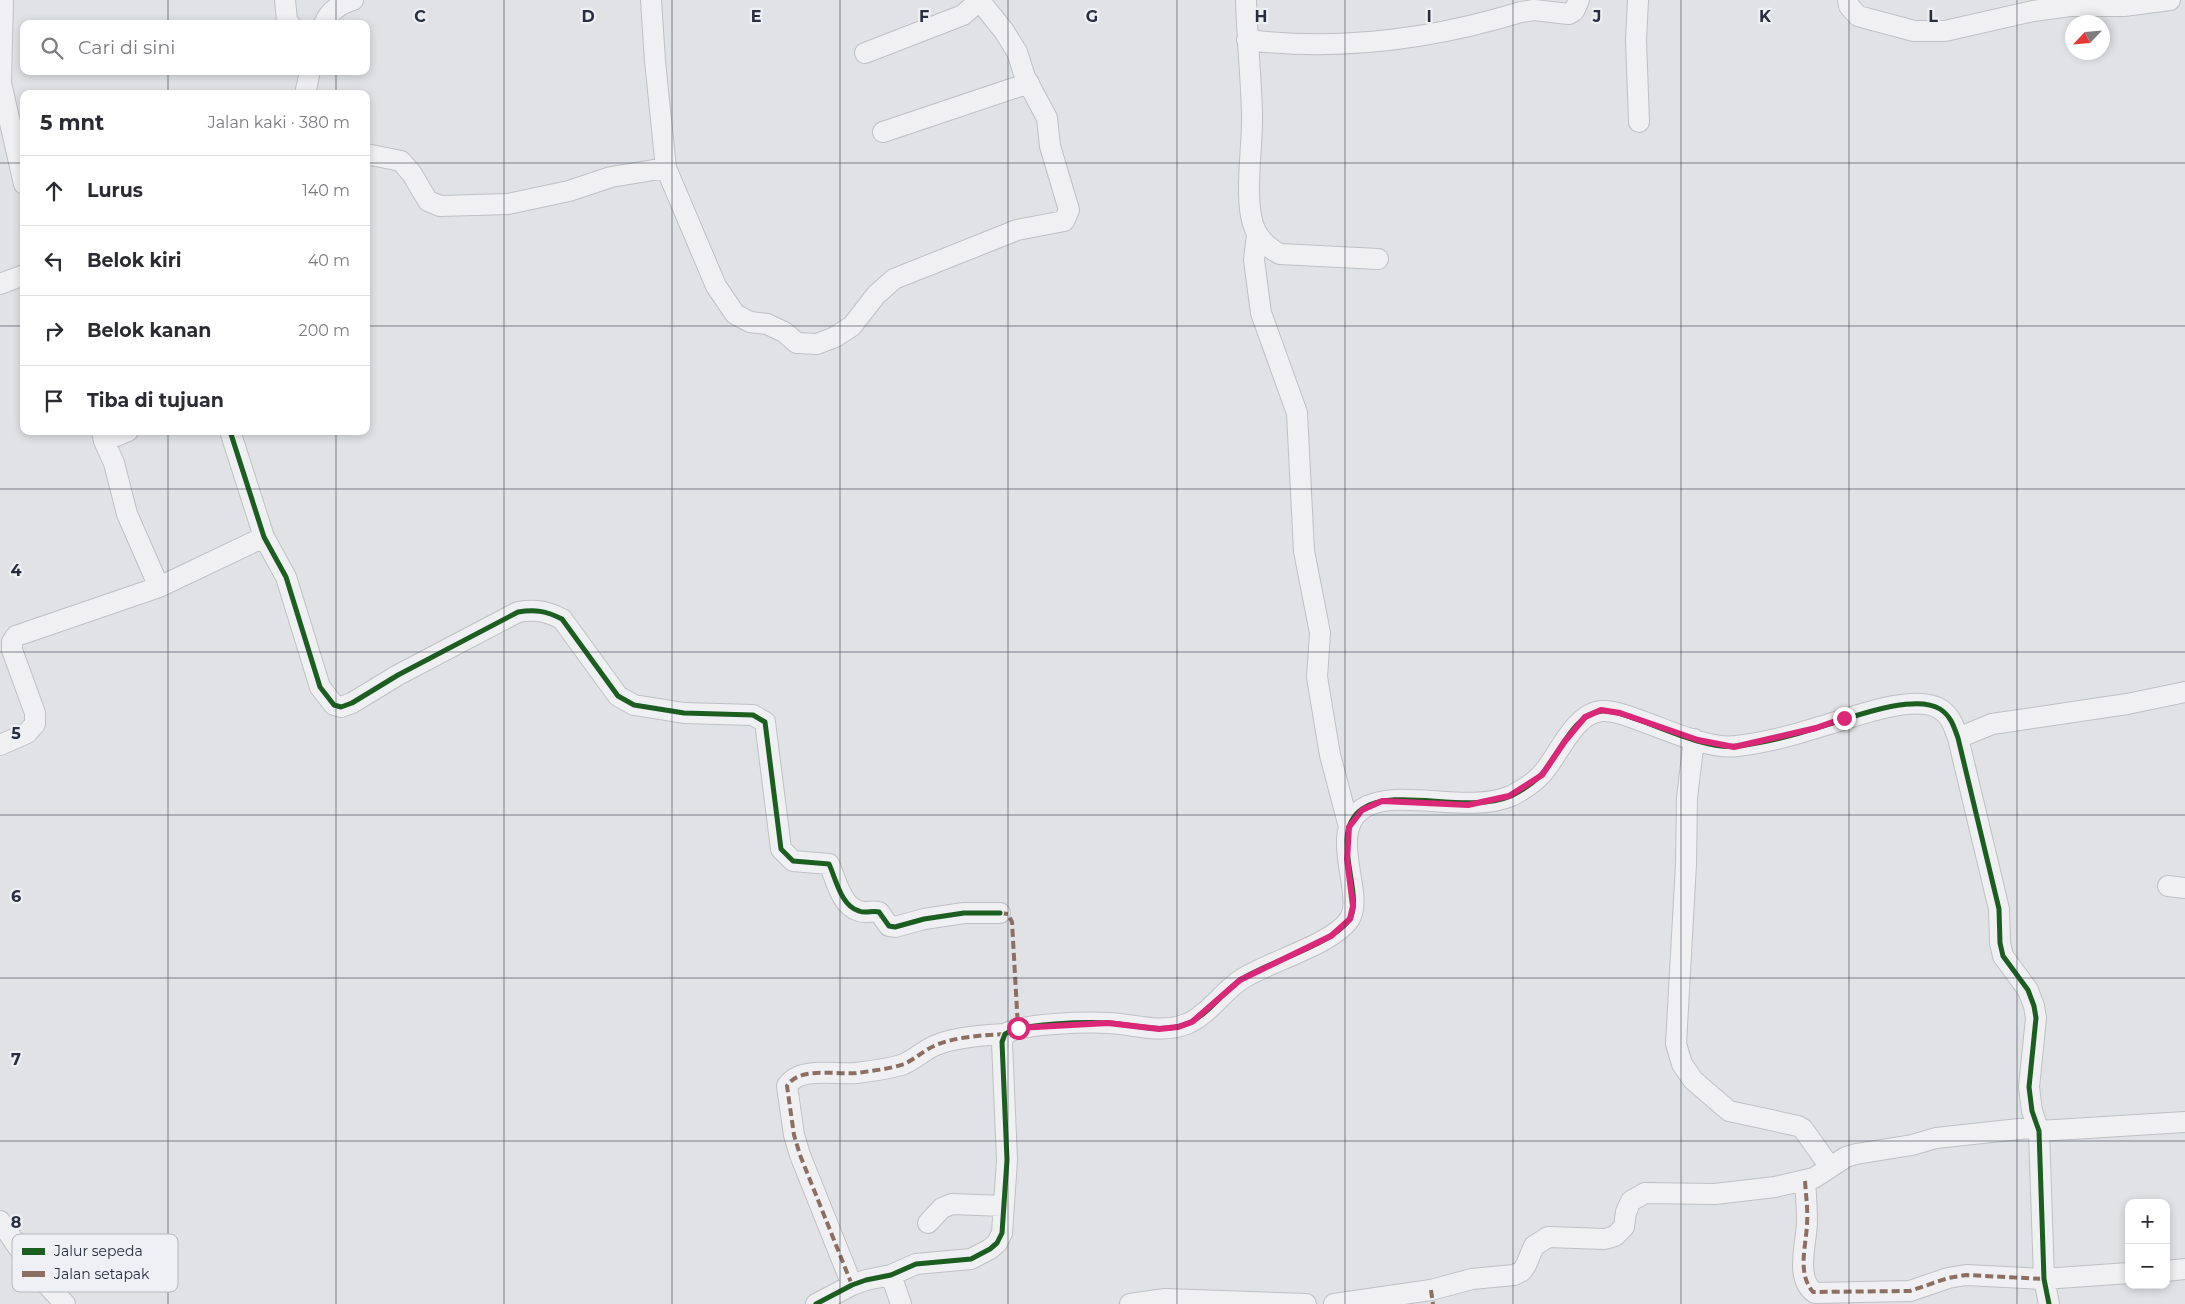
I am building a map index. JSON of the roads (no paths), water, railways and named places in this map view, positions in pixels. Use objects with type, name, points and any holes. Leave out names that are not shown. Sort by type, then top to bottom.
[{"type":"street","points":[[3,0],[1,83],[20,168]]},
{"type":"street","points":[[285,0],[287,20]]},
{"type":"street","points":[[327,20],[342,3],[352,0]]},
{"type":"street","points":[[651,0],[666,168],[716,286],[735,314],[750,322],[768,324],[784,332],[797,343],[817,344],[835,337],[852,326],[876,295],[894,279],[1017,230],[1064,221],[1069,210],[1050,146],[1047,118],[1029,83],[1017,52],[1004,31],[979,0],[963,15],[866,53]]},
{"type":"street","points":[[1246,0],[1252,114],[1250,192],[1252,222],[1257,235],[1269,248],[1280,254],[1378,259]]},
{"type":"street","points":[[1247,40],[1280,44],[1319,44],[1414,38],[1521,12],[1534,10],[1569,14],[1574,11],[1579,0]]},
{"type":"street","points":[[1638,0],[1636,40],[1639,122]]},
{"type":"street","points":[[1848,0],[1849,6],[1858,16],[1914,31],[1930,32],[1945,31],[2033,11],[2070,6],[2124,6],[2170,0]]},
{"type":"street","points":[[305,90],[309,75]]},
{"type":"street","points":[[883,132],[1029,83]]},
{"type":"street","points":[[370,155],[401,161],[412,174],[428,201],[440,206],[508,204],[568,191],[611,177],[666,168]]},
{"type":"street","points":[[852,1285],[800,1155],[794,1134],[788,1086],[790,1081],[796,1077],[808,1074],[855,1073],[903,1064],[935,1045],[982,1035],[1005,1034],[1025,1026],[1108,1023],[1159,1029],[1178,1027],[1192,1022],[1240,980],[1331,936],[1350,919],[1353,906],[1347,859],[1349,827],[1330,755],[1318,677],[1320,633],[1304,551],[1298,412],[1261,313],[1254,260],[1257,235]]},
{"type":"street","points":[[0,284],[20,276]]},
{"type":"street","points":[[231,435],[264,537],[286,577],[320,687],[334,705],[341,707],[352,703],[398,675],[518,612],[538,610],[551,613],[562,619],[618,696],[634,705],[684,713],[753,715],[765,722],[781,849],[793,861],[830,864],[837,884],[852,908],[860,912],[879,912],[889,926],[895,927],[924,919],[964,912],[1000,913]]},
{"type":"street","points":[[103,436],[114,463],[127,514],[159,587]]},
{"type":"street","points":[[0,745],[27,734],[35,724],[35,712],[12,650],[12,642],[16,636],[159,587],[264,537]]},
{"type":"street","points":[[1958,738],[1992,724],[2127,704],[2185,692]]},
{"type":"street","points":[[1349,827],[1362,810],[1382,801],[1468,805],[1509,796],[1542,775],[1565,741],[1585,717],[1601,710],[1620,713],[1694,739],[1734,747],[1816,728],[1844,718],[1918,703],[1939,708],[1950,718],[1958,738],[1999,909],[2000,943],[2004,956],[2028,990],[2034,1006],[2036,1018],[2028,1086],[2032,1111],[2038,1129],[2044,1279],[2049,1304]]},
{"type":"street","points":[[1694,739],[1687,798],[1686,864],[1676,1044],[1682,1064],[1693,1080],[1729,1111],[1798,1126],[1830,1167]]},
{"type":"street","points":[[816,1304],[852,1285],[891,1275],[916,1264],[971,1259],[990,1250],[1002,1233],[1007,1160],[1002,1042],[1005,1034]]},
{"type":"street","points":[[1334,1304],[1432,1297],[1472,1279],[1514,1275],[1522,1271],[1534,1246],[1548,1237],[1605,1239],[1615,1236],[1624,1227],[1626,1212],[1631,1201],[1645,1194],[1715,1194],[1805,1181],[1846,1157],[1904,1147],[1936,1138],[2038,1129],[2185,1122]]},
{"type":"street","points":[[1805,1181],[1807,1224],[1803,1265],[1807,1281],[1813,1292],[1910,1291],[1948,1278],[1966,1275],[2044,1279],[2125,1273]]},
{"type":"street","points":[[928,1223],[942,1208],[952,1204],[1004,1206]]},
{"type":"street","points":[[0,1221],[12,1238]]},
{"type":"street","points":[[2170,1271],[2185,1270]]},
{"type":"street","points":[[891,1275],[901,1304]]},
{"type":"street","points":[[54,1292],[65,1304]]},
{"type":"street","points":[[1130,1304],[1164,1299],[1306,1304]]}]
